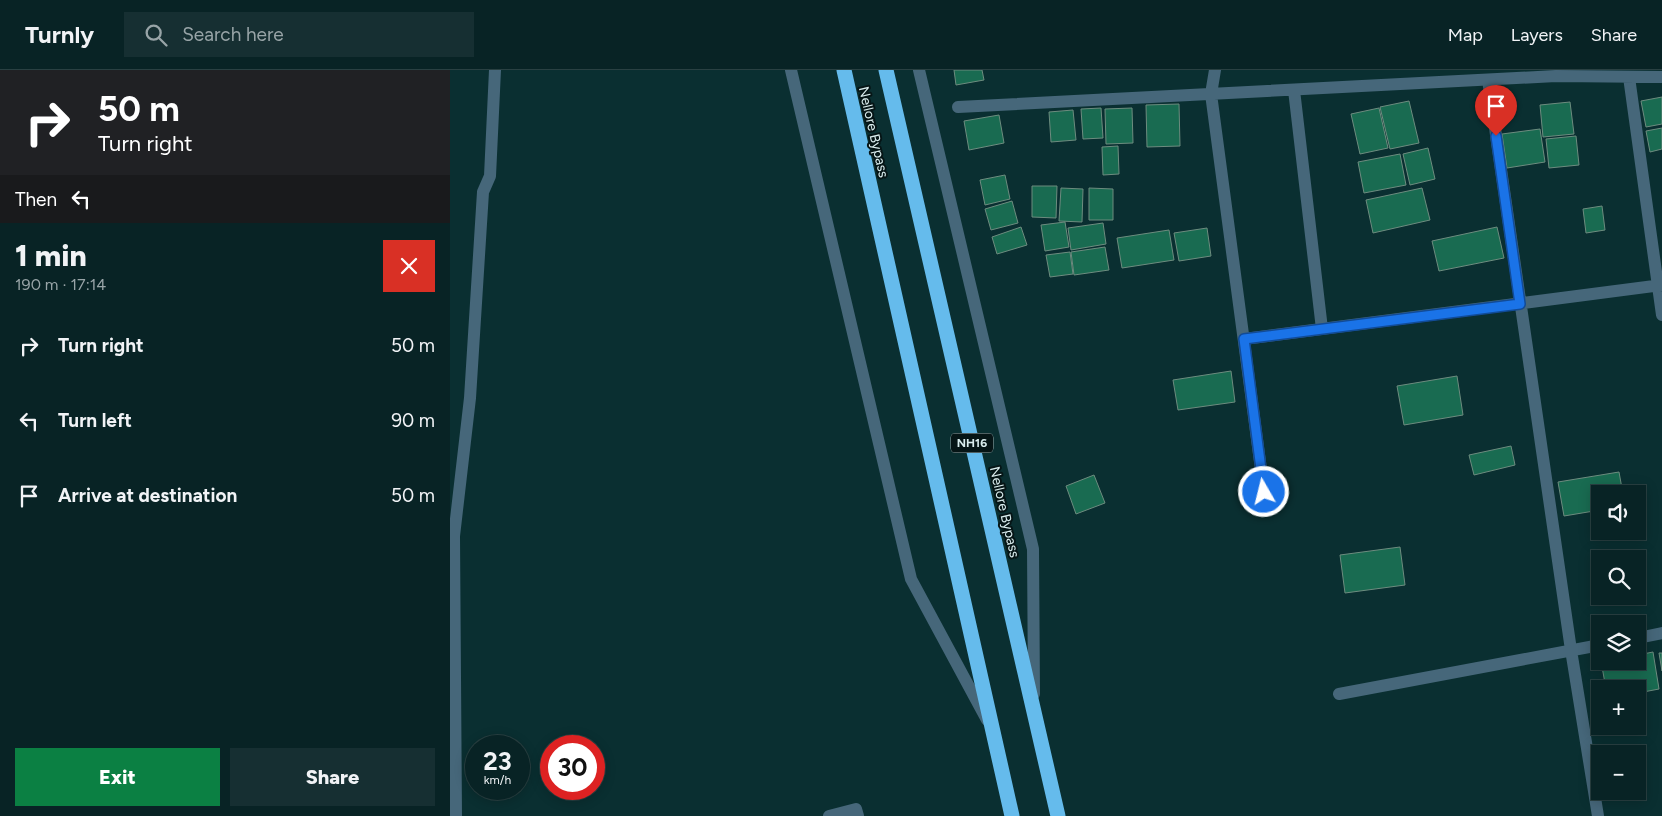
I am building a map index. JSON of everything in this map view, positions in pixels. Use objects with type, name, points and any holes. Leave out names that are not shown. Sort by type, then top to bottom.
[{"type":"highway","name":"Nellore Bypass","points":[[844,70],[1012,816]]},
{"type":"highway","name":"Nellore Bypass","points":[[886,70],[1058,816]]},
{"type":"street","points":[[456,816],[454,536],[470,398],[483,192],[490,176],[495,70]]},
{"type":"street","points":[[791,70],[911,579],[994,733]]},
{"type":"street","points":[[919,70],[1033,548],[1034,707]]},
{"type":"street","points":[[1215,70],[1211,94],[1264,492]]},
{"type":"street","points":[[958,107],[1556,76],[1662,77]]},
{"type":"street","points":[[1629,77],[1662,315]]},
{"type":"street","points":[[1488,80],[1571,650],[1598,816]]},
{"type":"street","points":[[1294,90],[1322,329]]},
{"type":"street","points":[[1244,339],[1659,286]]},
{"type":"street","points":[[1646,636],[1662,633]]},
{"type":"street","points":[[1339,694],[1591,647]]},
{"type":"street","points":[[830,816],[856,809],[858,816]]},
{"type":"building","points":[[954,70],[982,70],[984,80],[956,85]]},
{"type":"building","points":[[1662,97],[1662,124],[1646,127],[1641,101]]},
{"type":"building","points":[[1409,101],[1419,143],[1390,149],[1380,107]]},
{"type":"building","points":[[1570,102],[1574,134],[1543,137],[1540,105]]},
{"type":"building","points":[[1179,104],[1180,146],[1147,147],[1146,105]]},
{"type":"building","points":[[1101,108],[1103,138],[1083,139],[1081,109]]},
{"type":"building","points":[[1132,108],[1133,143],[1106,144],[1105,109]]},
{"type":"building","points":[[1379,108],[1388,148],[1360,154],[1351,114]]},
{"type":"building","points":[[1073,110],[1076,140],[1051,142],[1049,112]]},
{"type":"building","points":[[999,115],[1004,143],[969,150],[964,121]]},
{"type":"building","points":[[1662,128],[1662,149],[1650,152],[1646,131]]},
{"type":"building","points":[[1540,129],[1545,162],[1507,168],[1502,134]]},
{"type":"building","points":[[1576,136],[1579,165],[1549,168],[1546,139]]},
{"type":"building","points":[[1118,146],[1119,174],[1103,175],[1102,147]]},
{"type":"building","points":[[1428,148],[1435,179],[1410,185],[1403,154]]},
{"type":"building","points":[[1400,154],[1406,185],[1364,193],[1358,162]]},
{"type":"building","points":[[1005,175],[1010,199],[985,205],[980,180]]},
{"type":"building","points":[[1032,186],[1057,186],[1056,218],[1032,217]]},
{"type":"building","points":[[1061,188],[1083,189],[1082,222],[1059,221]]},
{"type":"building","points":[[1089,188],[1113,189],[1113,220],[1089,220]]},
{"type":"building","points":[[1422,188],[1430,220],[1373,233],[1366,200]]},
{"type":"building","points":[[1012,201],[1018,223],[991,230],[985,209]]},
{"type":"building","points":[[1602,206],[1605,230],[1586,233],[1583,209]]},
{"type":"building","points":[[1065,222],[1069,247],[1045,251],[1041,225]]},
{"type":"building","points":[[1103,223],[1106,244],[1071,250],[1068,228]]},
{"type":"building","points":[[1021,227],[1027,245],[997,254],[992,237]]},
{"type":"building","points":[[1497,227],[1504,258],[1439,271],[1432,241]]},
{"type":"building","points":[[1207,228],[1211,256],[1179,261],[1174,233]]},
{"type":"building","points":[[1169,230],[1174,260],[1122,268],[1117,238]]},
{"type":"building","points":[[1105,247],[1109,270],[1074,275],[1071,252]]},
{"type":"building","points":[[1070,252],[1073,274],[1050,277],[1046,255]]},
{"type":"building","points":[[1231,371],[1235,402],[1178,410],[1173,380]]},
{"type":"building","points":[[1457,376],[1463,415],[1404,425],[1397,386]]},
{"type":"building","points":[[1511,446],[1515,465],[1474,475],[1469,455]]},
{"type":"building","points":[[1619,472],[1621,485],[1591,485],[1591,512],[1564,516],[1558,482]]},
{"type":"building","points":[[1094,475],[1105,503],[1076,514],[1066,486]]},
{"type":"building","points":[[1400,547],[1405,585],[1345,593],[1340,555]]},
{"type":"building","points":[[1653,652],[1659,689],[1646,691],[1646,680],[1604,680],[1603,670],[1646,670],[1646,653]]},
{"type":"building","points":[[1659,653],[1662,653],[1662,671]]},
{"type":"route","points":[[1264,492],[1244,339],[1520,304],[1496,136]]}]
